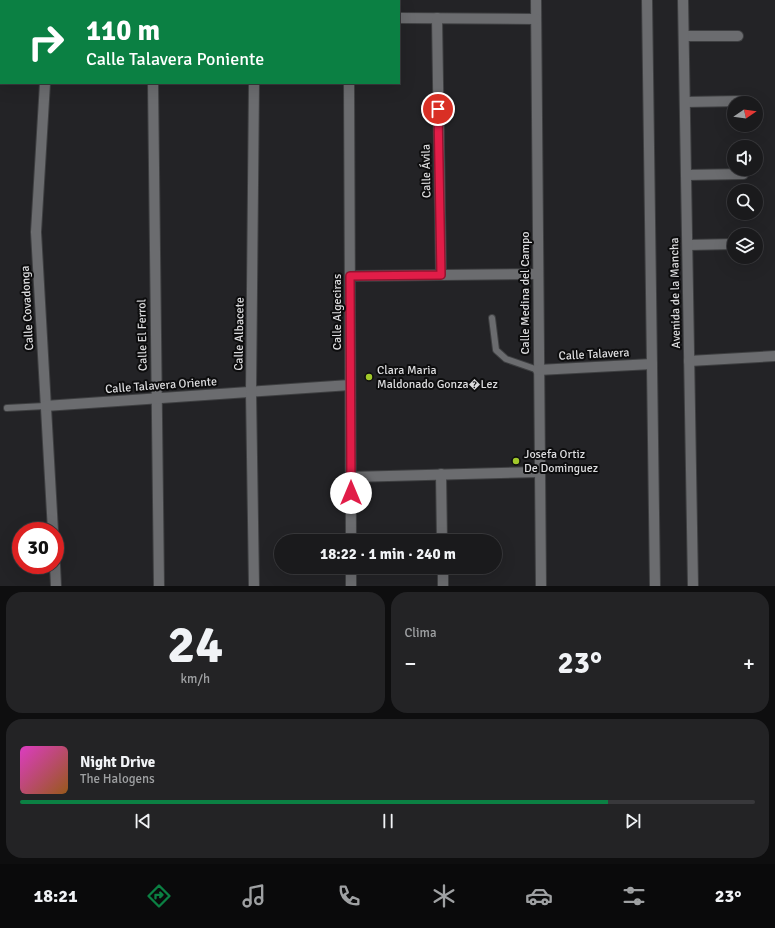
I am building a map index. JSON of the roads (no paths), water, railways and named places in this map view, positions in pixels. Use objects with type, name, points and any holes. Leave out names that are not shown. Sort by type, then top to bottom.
[{"type":"street","name":"Calle Medina del Campo","points":[[536,0],[541,586]]},
{"type":"street","name":"Avenida de la Mancha","points":[[647,0],[655,586]]},
{"type":"street","name":"Avenida de la Mancha","points":[[684,0],[693,586]]},
{"type":"street","points":[[400,18],[536,18]]},
{"type":"street","name":"Calle Ávila","points":[[437,18],[441,275]]},
{"type":"street","points":[[684,36],[738,36]]},
{"type":"street","name":"Calle Covadonga","points":[[45,84],[36,232],[52,522]]},
{"type":"street","name":"Calle El Ferrol","points":[[153,84],[159,586]]},
{"type":"street","name":"Calle Albacete","points":[[254,84],[251,392],[254,586]]},
{"type":"street","name":"Calle Algeciras","points":[[349,84],[351,534]]},
{"type":"street","points":[[685,102],[727,101]]},
{"type":"street","points":[[686,175],[727,174]]},
{"type":"street","points":[[688,245],[727,244]]},
{"type":"street","points":[[350,276],[538,274]]},
{"type":"street","points":[[689,361],[775,356]]},
{"type":"street","name":"Calle Talavera","points":[[538,370],[652,364]]},
{"type":"street","name":"Calle Talavera Oriente","points":[[45,406],[350,385]]},
{"type":"street","points":[[351,477],[540,472]]},
{"type":"street","points":[[441,474],[442,534]]},
{"type":"street","points":[[55,574],[56,586]]},
{"type":"street","points":[[351,574],[351,586]]},
{"type":"street","points":[[443,574],[443,586]]},
{"type":"lane","points":[[492,318],[496,350],[506,359],[538,370]]},
{"type":"lane","points":[[7,408],[45,406]]},
{"type":"place","name":"Clara Maria Maldonado Gonza�Lez","points":[[369,377]]},
{"type":"place","name":"Josefa Ortiz De Dominguez","points":[[516,461]]}]
